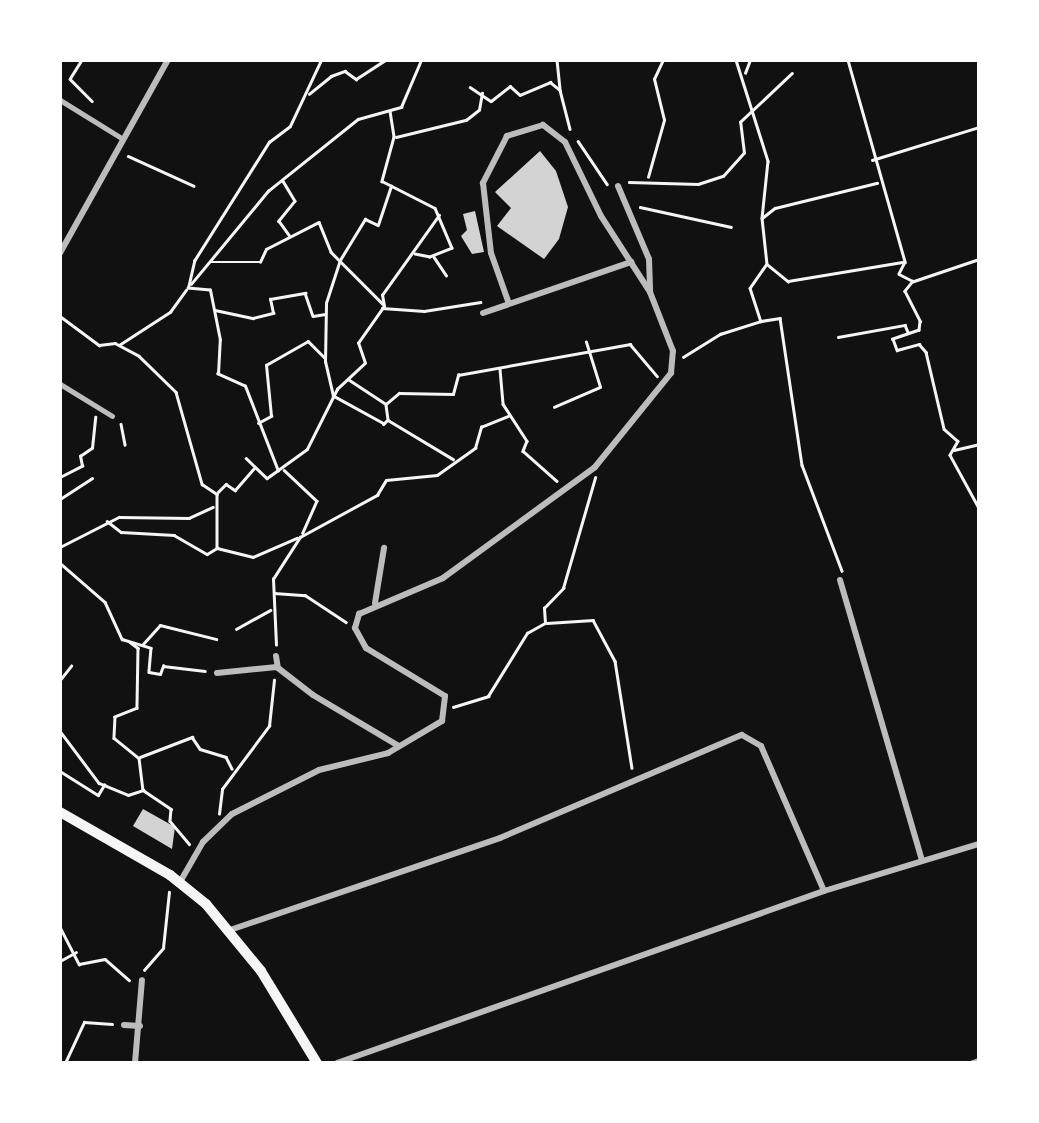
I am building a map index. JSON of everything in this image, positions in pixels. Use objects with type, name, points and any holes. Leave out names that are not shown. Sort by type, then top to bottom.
[{"type":"main road","points":[[60,812],[175,879],[230,930],[317,1063]]},
{"type":"street","points":[[60,253],[120,137],[168,60]]},
{"type":"street","points":[[60,100],[120,137]]},
{"type":"street","points":[[175,879],[221,822],[320,770],[400,747],[435,727],[448,708],[440,691],[366,648],[356,628],[359,614],[376,603],[443,578],[564,491],[595,467],[665,384],[674,363],[650,292],[560,136],[543,125],[516,129],[488,165],[483,197],[491,253],[504,303]]},
{"type":"street","points":[[619,190],[648,259],[650,292]]},
{"type":"street","points":[[484,313],[631,262]]},
{"type":"street","points":[[60,384],[97,411],[112,416]]},
{"type":"street","points":[[376,603],[384,548]]},
{"type":"street","points":[[840,580],[922,860]]},
{"type":"street","points":[[274,666],[276,656]]},
{"type":"street","points":[[218,673],[274,666],[348,720],[400,747]]},
{"type":"street","points":[[230,930],[500,838],[742,735],[751,737],[766,755],[824,891]]},
{"type":"street","points":[[337,1063],[824,891],[922,860],[979,847]]},
{"type":"street","points":[[135,1063],[142,980]]},
{"type":"street","points":[[124,1025],[140,1026]]},
{"type":"path","points":[[82,60],[70,79],[92,101]]},
{"type":"path","points":[[188,288],[194,261],[307,96],[322,60]]},
{"type":"path","points":[[307,96],[331,76],[346,71],[356,79],[386,60]]},
{"type":"path","points":[[60,316],[99,345],[119,345],[170,312],[241,218],[358,118],[401,106],[421,60]]},
{"type":"path","points":[[557,60],[570,129],[598,178],[619,190],[648,178],[698,184],[723,176],[744,153],[740,122],[792,74]]},
{"type":"path","points":[[578,60],[588,60]]},
{"type":"path","points":[[648,178],[664,120],[654,78],[663,60]]},
{"type":"path","points":[[736,60],[756,110],[768,161],[762,218],[767,264],[750,288],[761,321]]},
{"type":"path","points":[[848,60],[872,160],[905,262],[900,274],[912,281]]},
{"type":"path","points":[[744,74],[750,61]]},
{"type":"path","points":[[470,87],[491,101],[510,86],[520,96],[550,82],[560,90]]},
{"type":"path","points":[[394,137],[466,120],[479,110],[482,92]]},
{"type":"path","points":[[390,109],[394,137],[382,181],[440,216],[452,248],[433,256],[415,254]]},
{"type":"path","points":[[872,160],[979,127]]},
{"type":"path","points":[[560,136],[570,129]]},
{"type":"path","points":[[114,150],[194,186]]},
{"type":"path","points":[[283,181],[295,201],[279,220],[290,237]]},
{"type":"path","points":[[762,218],[775,208],[879,183]]},
{"type":"path","points":[[333,396],[326,357],[328,289],[335,286],[340,260],[366,219],[378,226],[391,186]]},
{"type":"path","points":[[624,203],[731,227]]},
{"type":"path","points":[[246,458],[253,469],[267,478],[307,449],[333,396],[364,364],[358,343],[383,307],[382,295],[440,216]]},
{"type":"path","points":[[210,262],[260,262],[266,250],[319,222],[340,260],[383,307],[504,303]]},
{"type":"path","points":[[433,256],[446,275]]},
{"type":"path","points":[[952,451],[958,441],[944,429],[926,352],[919,344],[897,350],[894,339],[909,334],[920,322],[905,291],[912,281],[979,259]]},
{"type":"path","points":[[767,264],[788,280],[905,262]]},
{"type":"path","points":[[188,288],[210,290],[218,374],[244,386],[257,424],[281,470],[317,500],[300,538],[273,579],[276,656]]},
{"type":"path","points":[[214,310],[253,318],[273,313],[270,299],[305,292],[313,316],[328,314]]},
{"type":"path","points":[[674,363],[720,334],[780,318],[797,441],[840,580]]},
{"type":"path","points":[[838,337],[905,325],[909,334]]},
{"type":"path","points":[[257,424],[271,416],[266,365],[308,341],[326,357]]},
{"type":"path","points":[[554,407],[600,388],[586,342]]},
{"type":"path","points":[[386,404],[399,392],[453,394],[455,376],[546,355],[592,354],[630,344],[665,384]]},
{"type":"path","points":[[119,345],[163,374],[176,392],[202,484],[217,494]]},
{"type":"path","points":[[500,367],[508,416],[527,441],[523,450],[564,491]]},
{"type":"path","points":[[348,378],[386,404],[388,420]]},
{"type":"path","points":[[333,396],[384,424],[388,420]]},
{"type":"path","points":[[60,477],[82,466],[80,456],[92,448],[97,411]]},
{"type":"path","points":[[112,416],[126,430],[125,445]]},
{"type":"path","points":[[107,522],[121,532],[174,535],[207,554],[217,548],[252,557],[300,538],[377,494],[386,480],[437,475],[475,448],[481,427],[508,416]]},
{"type":"path","points":[[388,420],[454,460]]},
{"type":"path","points":[[952,451],[979,444]]},
{"type":"path","points":[[952,451],[979,508]]},
{"type":"path","points":[[545,623],[544,608],[564,588],[596,488],[595,467]]},
{"type":"path","points":[[217,548],[217,494],[226,484],[235,490],[253,469]]},
{"type":"path","points":[[60,499],[92,478]]},
{"type":"path","points":[[60,547],[107,522],[189,518],[215,505]]},
{"type":"path","points":[[60,563],[104,602],[114,630],[138,648],[137,708],[115,717],[114,738],[139,758],[144,790],[171,809],[170,821],[196,852]]},
{"type":"path","points":[[274,593],[305,595],[356,628]]},
{"type":"path","points":[[236,629],[272,609]]},
{"type":"path","points":[[448,708],[488,696],[527,633],[545,623],[593,620],[609,647],[636,782]]},
{"type":"path","points":[[143,645],[160,625],[216,638]]},
{"type":"path","points":[[130,642],[151,648],[150,672],[160,674],[164,666],[218,673]]},
{"type":"path","points":[[60,680],[71,666]]},
{"type":"path","points":[[221,822],[218,803],[233,771],[269,726],[278,694],[274,666]]},
{"type":"path","points":[[60,731],[104,785],[128,794],[144,790]]},
{"type":"path","points":[[139,758],[192,737],[200,749],[226,757],[233,771]]},
{"type":"path","points":[[60,771],[98,795],[104,785]]},
{"type":"path","points":[[60,927],[78,952],[79,964],[106,959],[128,980],[142,980],[145,963],[163,948],[175,879]]},
{"type":"path","points":[[60,961],[78,952]]},
{"type":"path","points":[[65,1063],[84,1022],[124,1025]]},
{"type":"building","points":[[540,151],[556,171],[568,207],[559,239],[544,259],[497,226],[511,208],[495,192]]},
{"type":"building","points":[[475,211],[484,252],[472,254],[461,236],[467,230],[463,214]]},
{"type":"building","points":[[143,809],[175,827],[172,849],[133,826]]}]
